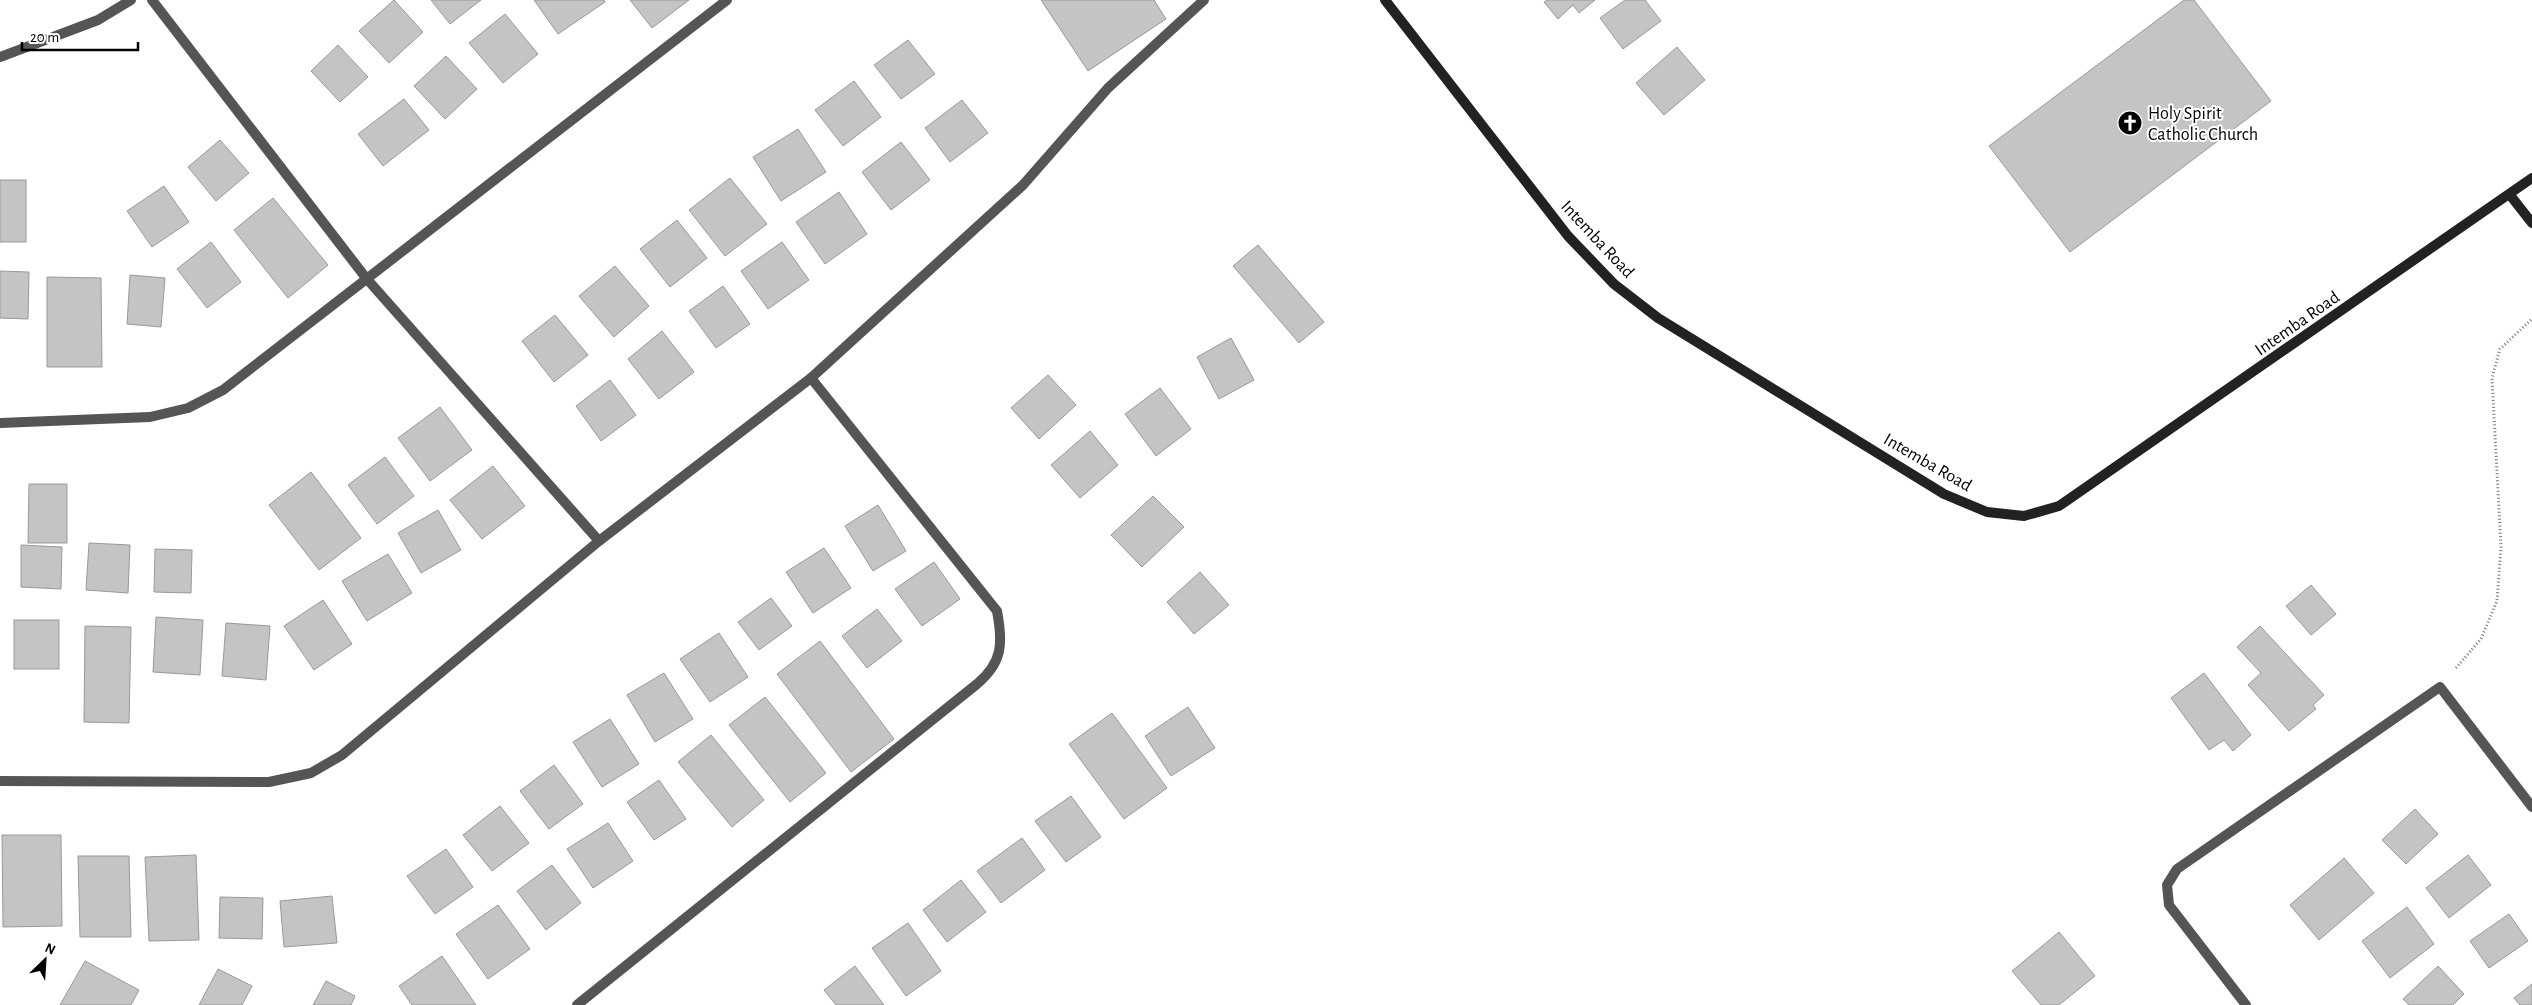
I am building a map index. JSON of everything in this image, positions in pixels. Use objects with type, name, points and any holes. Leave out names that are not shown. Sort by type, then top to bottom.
[{"type":"street","points":[[0,57],[98,20],[131,0]]},
{"type":"street","points":[[152,0],[366,278],[599,541]]},
{"type":"street","points":[[0,423],[150,417],[188,408],[223,390],[727,0]]},
{"type":"street","points":[[0,780],[269,782],[310,773],[342,755],[599,541],[811,378],[1023,185],[1108,88],[1204,0]]},
{"type":"street","name":"Intemba Road","points":[[1385,0],[1568,236],[1614,284],[1666,324],[1944,494],[1987,512],[2024,516],[2060,506],[2532,178]]},
{"type":"street","points":[[2510,195],[2532,223]]},
{"type":"street","points":[[577,1005],[991,672],[1000,652],[1001,631],[997,610],[811,378]]},
{"type":"street","points":[[2246,1005],[2169,905],[2167,885],[2177,869],[2440,687],[2532,807]]},
{"type":"path","points":[[2440,687],[2481,639],[2497,601],[2501,547],[2492,378],[2500,349],[2532,319]]},
{"type":"building","points":[[394,0],[423,32],[389,63],[359,31]]},
{"type":"building","points":[[431,0],[481,0],[450,24]]},
{"type":"building","points":[[534,0],[604,0],[605,2],[558,34]]},
{"type":"building","points":[[630,0],[689,0],[652,28]]},
{"type":"building","points":[[1041,0],[1154,0],[1166,19],[1088,71]]},
{"type":"building","points":[[1547,0],[1595,0],[1579,13],[1573,5],[1558,19],[1544,2]]},
{"type":"building","points":[[1625,0],[1645,0],[1661,21],[1623,49],[1600,18]]},
{"type":"building","name":"Holy Spirit Catholic Church","points":[[2184,0],[2194,0],[2271,101],[2070,252],[1989,146]]},
{"type":"building","points":[[505,14],[538,54],[503,83],[469,43]]},
{"type":"building","points":[[908,40],[935,74],[901,99],[874,65]]},
{"type":"building","points":[[338,45],[368,77],[340,102],[311,71]]},
{"type":"building","points":[[1677,47],[1705,80],[1664,115],[1636,83]]},
{"type":"building","points":[[446,56],[477,89],[445,119],[414,86]]},
{"type":"building","points":[[854,81],[881,117],[843,146],[815,110]]},
{"type":"building","points":[[404,99],[429,130],[383,166],[358,134]]},
{"type":"building","points":[[962,100],[988,133],[950,162],[925,128]]},
{"type":"building","points":[[798,129],[826,172],[781,201],[753,157]]},
{"type":"building","points":[[220,140],[249,173],[216,201],[188,167]]},
{"type":"building","points":[[901,142],[930,180],[891,210],[862,172]]},
{"type":"building","points":[[730,178],[767,224],[725,256],[689,210]]},
{"type":"building","points":[[0,180],[26,180],[26,242],[0,242]]},
{"type":"building","points":[[164,186],[189,222],[152,247],[127,211]]},
{"type":"building","points":[[839,192],[867,234],[825,264],[796,222]]},
{"type":"building","points":[[273,198],[328,265],[288,298],[234,230]]},
{"type":"building","points":[[677,220],[707,258],[670,287],[640,249]]},
{"type":"building","points":[[211,242],[241,282],[207,308],[177,269]]},
{"type":"building","points":[[782,242],[809,280],[768,309],[741,271]]},
{"type":"building","points":[[1258,245],[1324,322],[1299,343],[1233,266]]},
{"type":"building","points":[[615,266],[649,306],[614,337],[579,296]]},
{"type":"building","points":[[0,271],[29,272],[28,319],[0,318]]},
{"type":"building","points":[[130,275],[165,278],[161,327],[127,324]]},
{"type":"building","points":[[47,277],[101,278],[102,367],[47,367]]},
{"type":"building","points":[[723,286],[750,324],[716,348],[689,311]]},
{"type":"building","points":[[555,315],[588,355],[554,382],[522,341]]},
{"type":"building","points":[[662,331],[694,372],[659,399],[628,359]]},
{"type":"building","points":[[1231,338],[1254,380],[1219,399],[1197,357]]},
{"type":"building","points":[[1048,375],[1076,405],[1039,439],[1011,408]]},
{"type":"building","points":[[610,380],[636,415],[601,441],[576,406]]},
{"type":"building","points":[[1160,388],[1191,429],[1156,456],[1125,414]]},
{"type":"building","points":[[440,407],[472,450],[430,481],[398,438]]},
{"type":"building","points":[[1090,431],[1118,465],[1080,498],[1051,465]]},
{"type":"building","points":[[385,457],[414,496],[377,524],[348,485]]},
{"type":"building","points":[[493,466],[525,506],[482,539],[450,500]]},
{"type":"building","points":[[311,472],[361,538],[319,570],[269,505]]},
{"type":"building","points":[[29,484],[67,484],[67,543],[28,543]]},
{"type":"building","points":[[1153,496],[1184,527],[1142,567],[1111,535]]},
{"type":"building","points":[[878,505],[906,551],[873,571],[845,526]]},
{"type":"building","points":[[438,510],[461,550],[421,573],[398,533]]},
{"type":"building","points":[[89,543],[130,545],[128,593],[86,590]]},
{"type":"building","points":[[21,545],[62,547],[61,589],[21,587]]},
{"type":"building","points":[[824,548],[851,588],[813,613],[786,572]]},
{"type":"building","points":[[155,549],[192,550],[191,593],[154,592]]},
{"type":"building","points":[[388,554],[412,593],[367,621],[342,581]]},
{"type":"building","points":[[934,562],[960,599],[922,626],[895,589]]},
{"type":"building","points":[[1200,572],[1229,605],[1194,634],[1167,602]]},
{"type":"building","points":[[2311,585],[2336,614],[2311,635],[2286,606]]},
{"type":"building","points":[[771,598],[792,626],[759,650],[738,622]]},
{"type":"building","points":[[323,600],[352,644],[314,670],[284,626]]},
{"type":"building","points":[[877,609],[902,641],[867,668],[842,636]]},
{"type":"building","points":[[156,617],[203,620],[200,675],[153,672]]},
{"type":"building","points":[[14,620],[59,620],[59,669],[14,669]]},
{"type":"building","points":[[226,623],[270,626],[266,680],[222,676]]},
{"type":"building","points":[[85,626],[131,627],[129,723],[84,722]]},
{"type":"building","points":[[2260,626],[2324,695],[2313,705],[2316,709],[2289,731],[2248,685],[2261,673],[2237,647]]},
{"type":"building","points":[[719,633],[748,677],[710,702],[680,659]]},
{"type":"building","points":[[820,641],[894,739],[851,772],[777,674]]},
{"type":"building","points":[[664,673],[693,719],[655,742],[627,695]]},
{"type":"building","points":[[2204,673],[2251,735],[2233,751],[2224,740],[2209,750],[2171,698]]},
{"type":"building","points":[[765,697],[826,773],[790,802],[729,725]]},
{"type":"building","points":[[1188,707],[1215,748],[1171,776],[1145,736]]},
{"type":"building","points":[[1112,713],[1167,788],[1124,819],[1069,744]]},
{"type":"building","points":[[610,719],[639,764],[602,787],[573,742]]},
{"type":"building","points":[[711,735],[764,800],[732,827],[678,762]]},
{"type":"building","points":[[554,765],[583,804],[549,829],[520,791]]},
{"type":"building","points":[[659,780],[686,819],[654,840],[627,802]]},
{"type":"building","points":[[1071,796],[1101,837],[1066,862],[1035,821]]},
{"type":"building","points":[[500,806],[529,843],[492,871],[463,835]]},
{"type":"building","points":[[2415,809],[2438,834],[2406,864],[2382,840]]},
{"type":"building","points":[[608,823],[633,861],[593,888],[567,849]]},
{"type":"building","points":[[2,835],[61,835],[62,926],[3,927]]},
{"type":"building","points":[[1022,838],[1045,870],[1001,903],[977,871]]},
{"type":"building","points":[[446,849],[473,887],[435,914],[407,876]]},
{"type":"building","points":[[196,855],[199,940],[149,941],[145,857]]},
{"type":"building","points":[[2468,855],[2491,885],[2449,918],[2426,888]]},
{"type":"building","points":[[78,856],[129,856],[131,937],[80,937]]},
{"type":"building","points":[[2344,858],[2374,893],[2319,940],[2290,905]]},
{"type":"building","points":[[552,865],[581,903],[546,930],[517,891]]},
{"type":"building","points":[[961,880],[986,912],[947,942],[923,910]]},
{"type":"building","points":[[332,896],[337,943],[284,947],[280,901]]},
{"type":"building","points":[[220,897],[263,898],[262,939],[219,938]]},
{"type":"building","points":[[498,905],[530,949],[488,979],[456,934]]},
{"type":"building","points":[[2407,907],[2434,944],[2390,978],[2362,941]]},
{"type":"building","points":[[2509,914],[2528,941],[2489,968],[2470,941]]},
{"type":"building","points":[[908,923],[941,971],[906,996],[872,948]]},
{"type":"building","points":[[2059,932],[2095,976],[2059,1005],[2041,1005],[2012,971]]},
{"type":"building","points":[[442,956],[476,1005],[412,1005],[399,986]]},
{"type":"building","points":[[85,961],[139,990],[131,1005],[60,1005]]},
{"type":"building","points":[[855,966],[884,1005],[836,1005],[824,990]]},
{"type":"building","points":[[2438,966],[2464,994],[2453,1005],[2409,1005],[2403,999]]},
{"type":"building","points":[[218,969],[252,986],[242,1005],[199,1005]]},
{"type":"building","points":[[326,981],[355,996],[351,1005],[313,1005]]},
{"type":"building","points":[[2532,984],[2532,1005],[2520,1005],[2514,998]]},
{"type":"place","name":"Holy Spirit Catholic Church","points":[[2130,123]]}]
